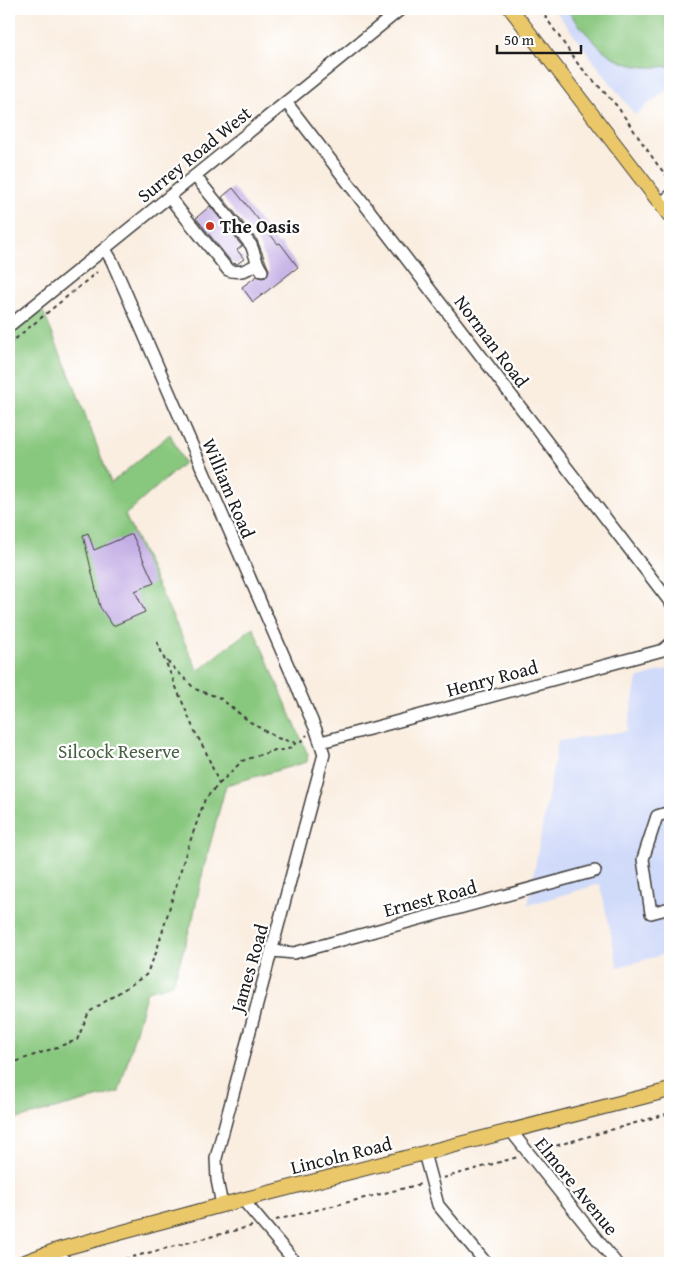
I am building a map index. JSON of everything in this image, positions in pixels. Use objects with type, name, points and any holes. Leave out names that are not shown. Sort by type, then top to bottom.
[{"type":"main road","points":[[511,9],[665,199],[670,216]]},
{"type":"main road","name":"Lincoln Road","points":[[22,1263],[57,1250],[222,1205],[670,1090]]},
{"type":"street","name":"Surrey Road West","points":[[9,326],[401,9]]},
{"type":"street","name":"Norman Road","points":[[286,102],[670,602]]},
{"type":"street","points":[[169,197],[228,270],[234,272],[259,268],[251,245],[195,176]]},
{"type":"street","name":"William Road","points":[[105,249],[112,261],[321,742]]},
{"type":"street","name":"Henry Road","points":[[321,742],[663,650],[670,644]]},
{"type":"street","name":"James Road","points":[[222,1205],[217,1180],[216,1158],[322,769],[324,754],[321,742]]},
{"type":"street","points":[[670,812],[658,816],[643,859],[651,913],[670,908]]},
{"type":"street","name":"Ernest Road","points":[[272,950],[294,953],[596,871]]},
{"type":"street","name":"Elmore Avenue","points":[[511,1131],[616,1263]]},
{"type":"street","points":[[424,1153],[438,1205],[486,1263]]},
{"type":"street","points":[[243,1200],[296,1263]]},
{"type":"street","points":[[57,1250],[66,1263]]},
{"type":"path","points":[[540,9],[578,64],[617,106],[670,180]]},
{"type":"path","points":[[9,344],[97,272]]},
{"type":"path","points":[[156,639],[219,784]]},
{"type":"path","points":[[166,659],[195,689],[220,698],[250,722],[277,738],[296,743]]},
{"type":"path","points":[[9,1064],[77,1040],[89,1012],[138,982],[146,975],[156,953],[185,856],[206,800],[242,761],[275,750],[287,750],[296,743],[301,742],[306,735],[316,730]]},
{"type":"path","points":[[109,1263],[432,1181],[670,1113]]},
{"type":"shaded area","points":[[554,9],[670,9],[670,87],[635,115]]},
{"type":"shaded area","points":[[670,668],[670,953],[618,967],[600,884],[528,905],[558,741],[627,731],[637,679]]},
{"type":"green space","points":[[566,9],[670,9],[670,66],[635,66],[609,55],[588,35]]},
{"type":"green space","name":"Silcock Reserve","points":[[42,309],[74,385],[111,483],[170,434],[184,463],[125,515],[198,671],[253,627],[308,755],[307,762],[226,785],[203,871],[193,918],[173,984],[147,991],[119,1092],[9,1121],[9,335]]},
{"type":"building","points":[[233,188],[298,267],[253,302],[242,287],[257,276],[266,277],[269,270],[257,240],[222,197]]},
{"type":"building","points":[[210,206],[242,246],[237,250],[244,259],[237,264],[232,263],[196,218]]},
{"type":"building","points":[[88,533],[94,550],[132,534],[154,583],[135,591],[145,612],[113,626],[100,607],[83,535]]},
{"type":"place","name":"The Oasis","points":[[210,226]]}]
